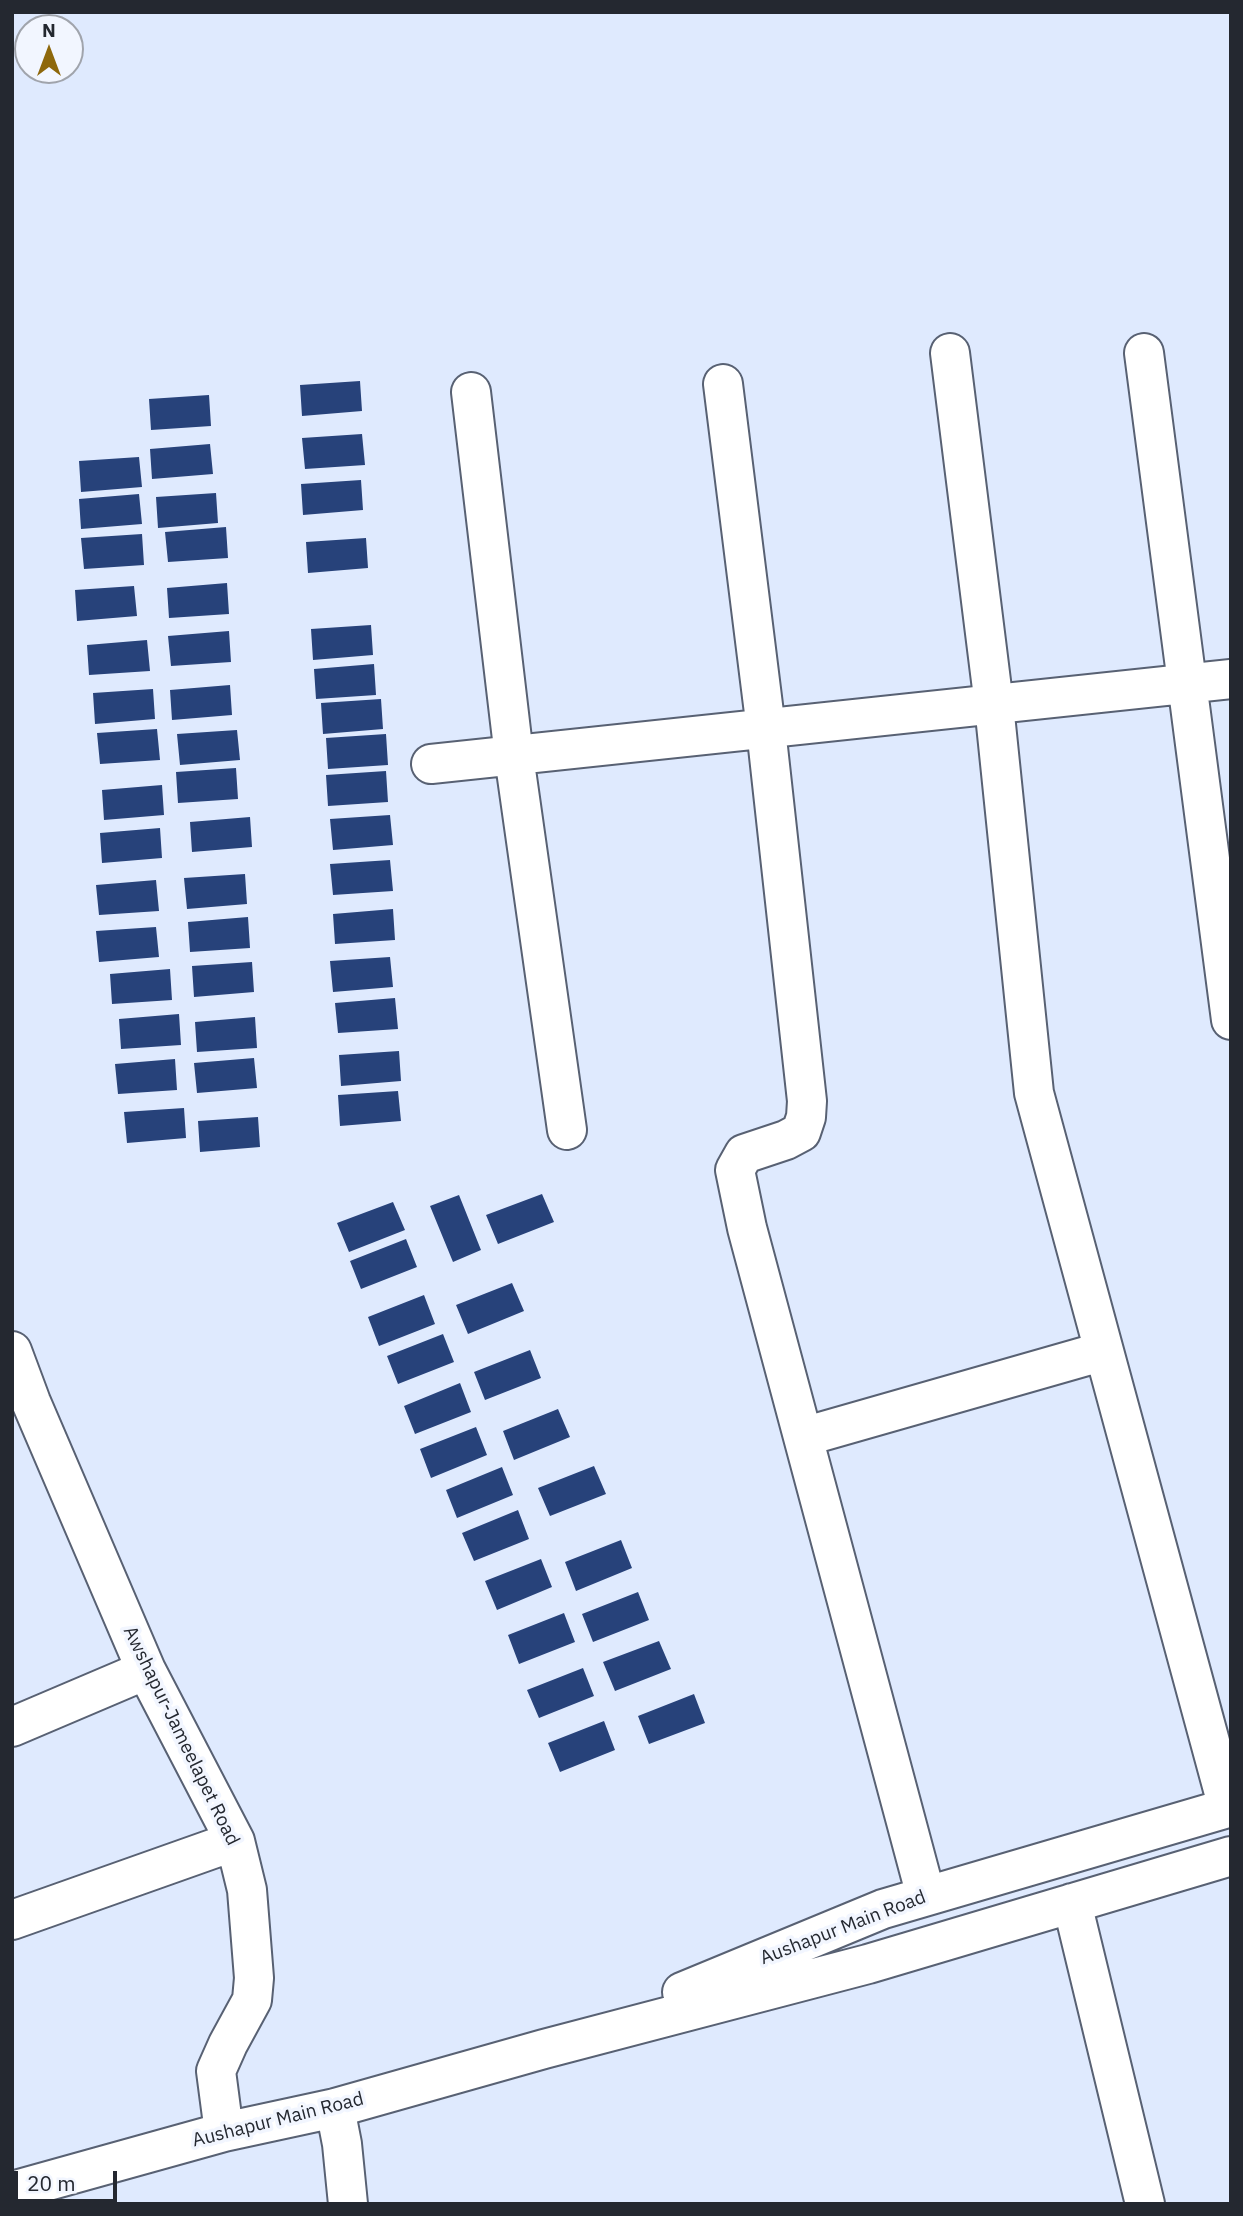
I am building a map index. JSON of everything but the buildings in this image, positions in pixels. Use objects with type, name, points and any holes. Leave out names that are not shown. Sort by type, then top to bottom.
[{"type":"street","points":[[950,353],[994,705],[1034,1093],[1229,1807]]},
{"type":"street","points":[[1144,353],[1231,1020]]},
{"type":"street","points":[[723,384],[766,729],[807,1101],[801,1132],[744,1154],[735,1170],[747,1228],[926,1896]]},
{"type":"street","points":[[471,392],[514,756],[567,1130]]},
{"type":"street","points":[[431,764],[1231,679]]},
{"type":"street","name":"Awshapur-Jameelapet Road","points":[[12,1351],[20,1393],[146,1670],[234,1841],[247,1890],[254,1978],[252,2000],[216,2071],[224,2132]]},
{"type":"street","points":[[803,1437],[1104,1351]]},
{"type":"street","points":[[12,1727],[146,1670]]},
{"type":"street","name":"Aushapur Main Road","points":[[544,2049],[883,1909],[1229,1807]]},
{"type":"street","points":[[12,1920],[234,1841]]},
{"type":"street","name":"Aushapur Main Road","points":[[12,2192],[224,2132],[335,2108],[544,2049],[868,1964],[1231,1856]]},
{"type":"street","points":[[1072,1903],[1145,2204]]},
{"type":"street","points":[[335,2108],[342,2144],[348,2204]]}]
